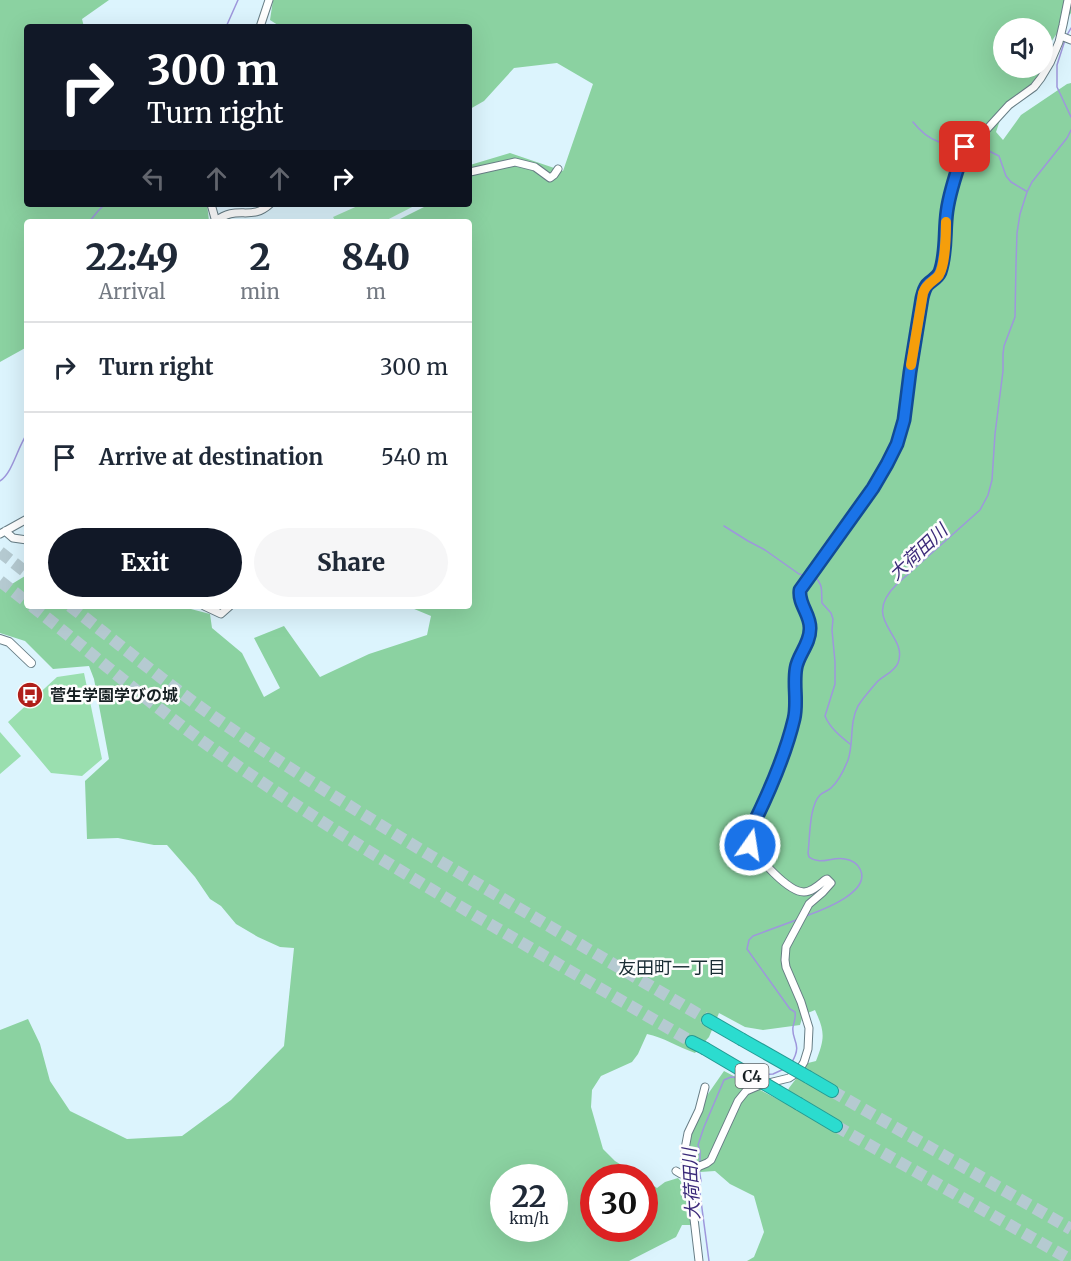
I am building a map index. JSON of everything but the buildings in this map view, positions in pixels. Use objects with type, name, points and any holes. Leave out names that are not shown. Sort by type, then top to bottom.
[{"type":"highway","name":"C4","points":[[708,1020],[832,1091]]},
{"type":"highway","name":"C4","points":[[692,1042],[836,1126]]},
{"type":"street","points":[[261,24],[269,0]]},
{"type":"street","points":[[676,1171],[681,1174],[711,1160],[742,1094],[749,1088],[789,1078],[798,1072],[807,1056],[809,1041],[807,1021],[786,967],[786,947],[809,904],[831,883],[827,879],[806,892],[790,887],[777,877],[750,845],[749,836],[775,777],[794,719],[797,665],[811,629],[800,597],[800,590],[873,488],[897,444],[904,420],[922,298],[925,288],[938,277],[940,271],[944,255],[947,211],[965,147],[970,140],[982,134],[1009,105],[1034,87],[1048,66],[1061,37],[1068,0]]},
{"type":"street","points":[[1061,37],[1070,40]]},
{"type":"street","points":[[472,172],[515,162],[535,167],[550,177],[558,169]]},
{"type":"street","points":[[220,219],[226,214],[260,211],[266,207]]},
{"type":"street","points":[[2,533],[24,521]]},
{"type":"street","points":[[2,533],[24,540]]},
{"type":"street","points":[[210,609],[221,614],[227,609]]},
{"type":"street","points":[[0,639],[9,642],[31,663]]},
{"type":"street","points":[[699,1261],[686,1141],[699,1110],[705,1087]]},
{"type":"green space","points":[[0,0],[109,0],[82,19],[83,24],[24,24],[24,207],[207,207],[209,219],[24,219],[24,349],[0,362]]},
{"type":"green space","points":[[273,0],[1071,0],[1071,13],[1053,39],[1053,18],[993,18],[993,78],[1040,78],[1040,87],[1003,111],[996,132],[1003,140],[1021,115],[1071,83],[1071,1261],[747,1261],[754,1257],[764,1232],[754,1196],[730,1184],[715,1171],[700,1172],[687,1157],[688,1139],[701,1104],[724,1071],[783,1102],[789,1088],[808,1063],[816,1061],[819,1053],[823,1035],[815,1010],[803,1015],[800,1025],[763,1030],[745,1027],[719,1013],[709,1037],[695,1053],[647,1034],[632,1062],[601,1076],[592,1090],[591,1107],[603,1149],[620,1164],[580,1164],[580,1242],[658,1242],[658,1187],[665,1182],[678,1178],[691,1193],[699,1232],[690,1225],[682,1225],[676,1237],[629,1261],[0,1261],[0,1030],[28,1019],[40,1044],[50,1081],[70,1111],[127,1139],[182,1136],[231,1100],[284,1046],[294,948],[280,947],[236,924],[221,906],[210,899],[195,877],[167,845],[154,845],[118,838],[87,839],[85,781],[109,759],[94,679],[89,666],[53,669],[25,641],[0,633],[0,586],[7,587],[24,577],[24,609],[191,609],[210,614],[212,628],[242,653],[264,697],[280,688],[254,638],[284,626],[320,677],[369,654],[427,635],[431,616],[414,609],[472,609],[472,219],[400,219],[424,207],[472,207],[472,164],[510,153],[563,171],[593,84],[557,63],[514,68],[484,101],[472,108],[472,24],[276,24],[270,20]]},
{"type":"green space","points":[[355,207],[412,207],[389,219],[334,219],[333,217]]},
{"type":"green space","points":[[84,673],[102,759],[82,776],[51,773],[8,722],[57,677]]},
{"type":"green space","points":[[0,732],[21,756],[0,774]]},
{"type":"waterway","points":[[227,24],[238,0]]},
{"type":"waterway","name":"大荷田川","points":[[1067,35],[1071,28]]},
{"type":"waterway","name":"大荷田川","points":[[1065,40],[1057,65],[1057,87],[1071,117]]},
{"type":"waterway","points":[[913,122],[928,136],[961,153]]},
{"type":"waterway","name":"大荷田川","points":[[806,916],[844,899],[859,885],[862,877],[856,863],[849,860],[840,858],[818,861],[809,857],[812,814],[816,800],[830,789],[845,768],[850,753],[853,719],[858,706],[878,681],[897,666],[900,653],[884,618],[883,608],[887,597],[897,584],[980,510],[988,495],[992,480],[1004,346],[1015,317],[1017,233],[1020,214],[1032,182],[1071,130]]},
{"type":"waterway","points":[[966,154],[987,150],[999,156],[1006,176],[1026,191]]},
{"type":"waterway","points":[[91,219],[102,207]]},
{"type":"waterway","points":[[0,481],[12,466],[24,440]]},
{"type":"waterway","points":[[724,526],[765,550],[799,574],[808,574]]},
{"type":"waterway","points":[[814,576],[821,585],[822,603],[833,619],[835,684],[825,716],[832,728],[850,744]]},
{"type":"waterway","name":"大荷田川","points":[[792,1062],[797,1050],[793,1032],[795,1012],[790,1009],[747,949],[749,940],[753,936],[799,919]]},
{"type":"waterway","name":"大荷田川","points":[[760,1075],[773,1074],[784,1069]]},
{"type":"waterway","name":"大荷田川","points":[[700,1163],[698,1145],[724,1080],[731,1077],[744,1078]]},
{"type":"waterway","name":"大荷田川","points":[[699,1168],[701,1181],[699,1186],[709,1261]]},
{"type":"tunnel","points":[[0,552],[24,571]]},
{"type":"tunnel","points":[[0,581],[24,600]]},
{"type":"tunnel","points":[[36,609],[180,725],[261,782],[444,897],[692,1042]]},
{"type":"tunnel","points":[[74,609],[198,706],[296,772],[431,856],[708,1020]]},
{"type":"tunnel","points":[[832,1091],[1071,1229]]},
{"type":"tunnel","points":[[836,1126],[1071,1260]]},
{"type":"slow traffic","points":[[911,365],[923,293],[927,285],[938,277],[944,255],[946,222]]},
{"type":"place","name":"菅生学園学びの城","points":[[30,695]]},
{"type":"district","name":"友田町一丁目","points":[[672,967]]},
{"type":"route","points":[[750,845],[750,831],[775,777],[794,719],[797,665],[811,629],[799,594],[800,590],[873,488],[902,431],[918,315],[925,288],[938,277],[940,271],[944,255],[947,211],[965,147]]}]
